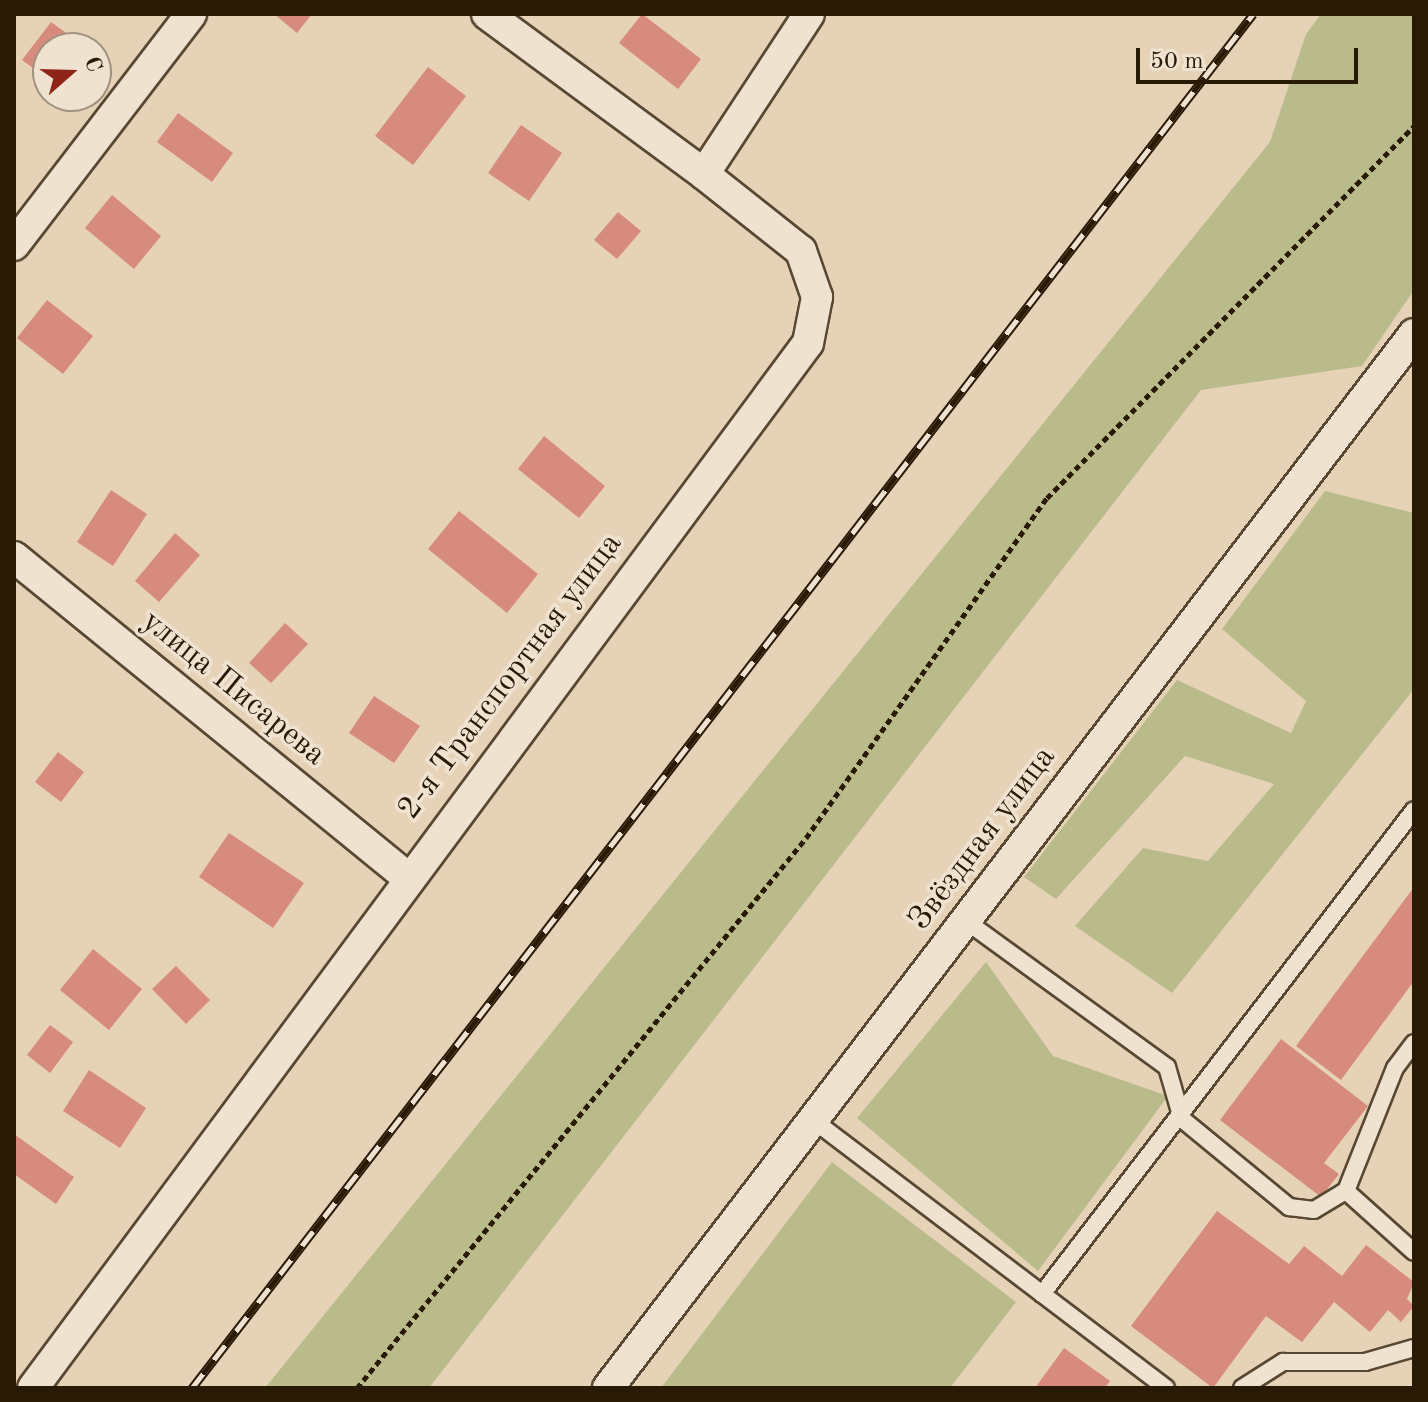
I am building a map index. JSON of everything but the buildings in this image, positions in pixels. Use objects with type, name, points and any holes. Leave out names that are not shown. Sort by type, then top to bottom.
[{"type":"street","points":[[14,245],[191,14]]},
{"type":"street","name":"2-я Транспортная улица","points":[[33,1388],[406,876],[808,343],[817,297],[801,251],[704,174],[487,14]]},
{"type":"street","points":[[704,174],[809,14]]},
{"type":"street","name":"Звёздная улица","points":[[608,1388],[1414,334]]},
{"type":"street","name":"улица Писарева","points":[[14,557],[406,876]]},
{"type":"lane","points":[[1042,1294],[1182,1119],[1414,810]]},
{"type":"lane","points":[[966,921],[1167,1067],[1182,1119],[1289,1207],[1314,1210],[1346,1191],[1395,1068],[1414,1043]]},
{"type":"lane","points":[[813,1120],[1166,1388]]},
{"type":"lane","points":[[1346,1191],[1414,1252]]},
{"type":"lane","points":[[1242,1388],[1283,1362],[1365,1362],[1414,1348]]},
{"type":"path","points":[[357,1388],[806,838],[1047,498],[1414,126]]},
{"type":"green space","points":[[1321,14],[1414,14],[1414,290],[1362,366],[1201,390],[429,1388],[265,1388],[1270,142],[1306,34]]},
{"type":"green space","points":[[1325,491],[1414,513],[1414,689],[1172,993],[1075,926],[1143,848],[1208,861],[1274,784],[1185,756],[1056,899],[1024,877],[1177,680],[1291,733],[1306,701],[1222,629]]},
{"type":"green space","points":[[986,962],[1053,1056],[1168,1096],[1038,1271],[857,1118]]},
{"type":"green space","points":[[832,1162],[1016,1302],[950,1388],[661,1388]]},
{"type":"railway","points":[[192,1388],[1253,14]]}]
